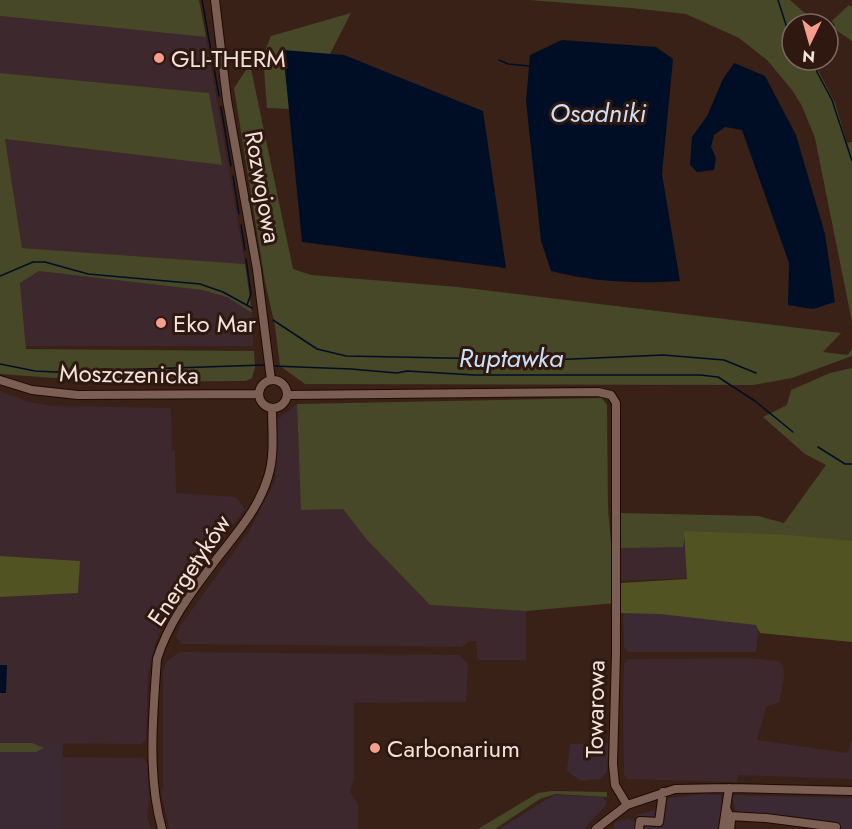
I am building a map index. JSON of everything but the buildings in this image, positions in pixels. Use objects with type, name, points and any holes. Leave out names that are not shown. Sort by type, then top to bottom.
[{"type":"street","name":"Rozwojowa","points":[[215,0],[227,100],[243,183],[270,376]]},
{"type":"street","points":[[270,376],[283,384],[287,395],[284,404],[272,408],[263,405],[259,393],[270,376]]},
{"type":"street","name":"Moszczenicka","points":[[0,380],[32,390],[78,395],[259,393]]},
{"type":"street","name":"Towarowa","points":[[287,395],[598,392],[611,395],[616,403],[614,777],[616,788],[627,806]]},
{"type":"street","name":"Energetyków","points":[[162,829],[156,804],[154,770],[157,659],[175,617],[240,530],[263,490],[269,474],[272,447],[272,408]]},
{"type":"street","points":[[596,829],[627,806],[663,792],[694,788],[852,791]]},
{"type":"street","points":[[723,829],[729,788]]},
{"type":"street","points":[[639,829],[640,821],[659,822],[663,792]]},
{"type":"street","points":[[726,808],[730,816],[730,829]]},
{"type":"street","points":[[730,816],[748,816],[811,826],[836,827]]},
{"type":"street","points":[[784,820],[784,829]]},
{"type":"shaded area","points":[[0,16],[206,37],[245,264],[22,248],[5,139],[221,165],[208,93],[0,73]]},
{"type":"shaded area","points":[[39,271],[202,290],[227,297],[252,313],[253,346],[26,346],[20,282]]},
{"type":"shaded area","points":[[0,391],[29,402],[51,406],[171,408],[176,493],[236,497],[245,509],[173,604],[160,632],[148,674],[146,739],[142,744],[0,743],[0,597],[78,593],[79,561],[0,556]]},
{"type":"shaded area","points":[[297,404],[301,510],[343,509],[367,540],[430,605],[526,611],[526,660],[478,660],[476,641],[469,641],[462,647],[181,644],[176,636],[181,625],[249,531],[275,481],[278,419]]},
{"type":"shaded area","points":[[684,531],[789,535],[852,541],[852,642],[760,633],[756,625],[660,614],[618,613],[621,583],[687,579]]},
{"type":"shaded area","points":[[686,544],[687,578],[621,581],[619,547]]},
{"type":"shaded area","points":[[0,556],[80,561],[78,593],[0,597]]},
{"type":"shaded area","points":[[623,610],[759,624],[756,652],[628,652],[624,647]]},
{"type":"shaded area","points":[[179,652],[459,655],[468,664],[466,702],[354,703],[354,780],[350,792],[358,805],[358,829],[170,829],[161,793],[163,788],[163,670],[167,661]]},
{"type":"shaded area","points":[[747,658],[779,661],[783,666],[784,678],[779,702],[766,707],[757,740],[847,753],[852,739],[852,779],[738,775],[737,782],[627,779],[624,775],[623,700],[624,664],[628,659]]},
{"type":"shaded area","points":[[0,743],[63,743],[61,829],[0,829]]},
{"type":"shaded area","points":[[609,743],[607,772],[600,779],[581,781],[567,771],[570,744]]},
{"type":"shaded area","points":[[62,757],[143,758],[147,763],[149,800],[147,817],[151,829],[61,829]]},
{"type":"shaded area","points":[[704,794],[721,795],[722,809],[731,829],[614,829],[615,822],[628,819],[633,821],[637,818],[636,815],[663,808],[668,798]]},
{"type":"shaded area","points":[[554,795],[603,797],[606,805],[584,829],[499,829]]},
{"type":"shaded area","points":[[732,795],[852,798],[852,829],[838,829],[738,812],[735,810]]},
{"type":"green space","points":[[0,0],[199,0],[206,37],[0,16]]},
{"type":"green space","points":[[529,0],[790,0],[804,12],[780,12],[780,72],[819,72],[835,103],[847,143],[852,142],[852,322],[815,138],[802,106],[792,90],[767,60],[739,38],[686,14]]},
{"type":"green space","points":[[849,5],[852,7],[852,41],[840,33],[840,13]]},
{"type":"green space","points":[[351,13],[329,56],[290,109],[267,108],[263,56],[271,36]]},
{"type":"green space","points":[[250,64],[293,269],[311,275],[458,287],[841,333],[823,352],[848,355],[852,348],[852,356],[792,378],[753,385],[305,384],[280,366],[275,326],[265,282],[234,88]]},
{"type":"green space","points":[[0,73],[209,93],[222,165],[5,139],[22,248],[245,264],[252,313],[227,297],[202,290],[39,271],[20,283],[26,349],[254,351],[255,367],[252,378],[246,381],[109,382],[0,374]]},
{"type":"green space","points":[[852,368],[852,545],[686,533],[683,547],[621,548],[621,513],[758,516],[784,523],[826,465],[805,454],[763,417],[787,405],[791,390],[830,373]]},
{"type":"green space","points":[[602,398],[607,405],[608,508],[616,603],[526,611],[430,605],[367,540],[343,509],[301,510],[297,404]]},
{"type":"green space","points":[[0,743],[32,743],[44,748],[36,752],[0,752]]},
{"type":"green space","points":[[607,792],[607,797],[555,794],[540,799],[495,829],[478,829],[538,793]]},
{"type":"water","name":"Osadniki","points":[[562,40],[656,47],[673,59],[662,174],[680,281],[615,281],[583,278],[551,271],[541,241],[526,101],[530,55]]},
{"type":"water","points":[[283,50],[344,55],[483,111],[506,268],[302,242]]},
{"type":"water","points":[[734,63],[765,76],[796,135],[825,234],[835,302],[813,309],[788,305],[789,263],[742,130],[725,127],[714,135],[711,147],[716,158],[714,170],[697,172],[690,165],[692,137],[707,116],[723,79]]},
{"type":"water","points":[[0,665],[7,665],[6,693],[0,693]]},
{"type":"waterway","points":[[202,0],[219,96]]},
{"type":"waterway","points":[[778,0],[782,12]]},
{"type":"waterway","points":[[499,60],[508,64],[529,66]]},
{"type":"waterway","points":[[817,72],[832,100],[852,161]]},
{"type":"waterway","points":[[221,107],[231,166]]},
{"type":"waterway","points":[[233,176],[239,214]]},
{"type":"waterway","points":[[241,225],[245,250]]},
{"type":"waterway","points":[[246,259],[251,294],[247,305]]},
{"type":"waterway","name":"Ruptawka","points":[[0,276],[33,262],[45,262],[88,274],[200,284],[223,292],[252,308]]},
{"type":"waterway","name":"Ruptawka","points":[[273,320],[317,349],[346,356],[550,360],[663,355],[724,360],[756,373]]},
{"type":"waterway","points":[[0,364],[35,371],[55,372],[265,365]]},
{"type":"waterway","points":[[273,366],[474,375],[700,375],[718,377],[755,401],[793,432]]},
{"type":"waterway","points":[[818,447],[845,464],[852,464]]},
{"type":"place","name":"GLI-THERM","points":[[159,58]]},
{"type":"place","name":"Eko Mar","points":[[161,323]]},
{"type":"place","name":"Carbonarium","points":[[375,748]]}]
